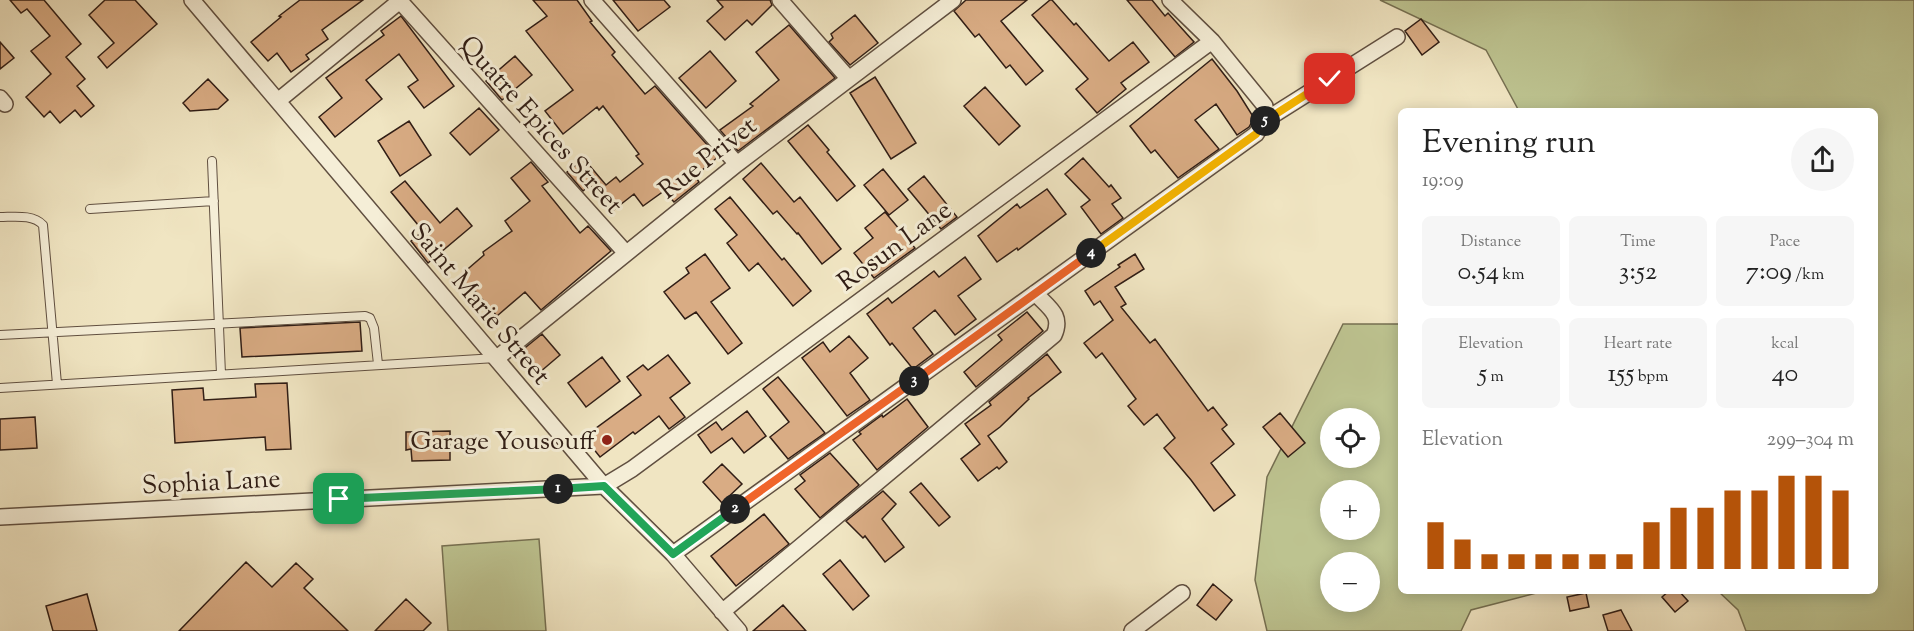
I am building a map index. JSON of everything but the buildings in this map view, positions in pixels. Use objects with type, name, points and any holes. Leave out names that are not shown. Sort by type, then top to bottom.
[{"type":"street","name":"Saint Marie Street","points":[[192,0],[604,486],[673,554],[739,631]]},
{"type":"street","points":[[279,100],[400,0]]},
{"type":"street","name":"Quatre Epices Street","points":[[400,0],[625,252]]},
{"type":"street","points":[[592,0],[737,164]]},
{"type":"street","points":[[780,0],[848,78]]},
{"type":"street","name":"Rue Privet","points":[[496,358],[737,164],[953,0]]},
{"type":"street","points":[[1170,0],[1212,41],[1265,106],[1264,121]]},
{"type":"street","points":[[673,554],[1256,134],[1264,121],[1396,37]]},
{"type":"street","name":"Rosun Lane","points":[[604,486],[641,462],[1212,41]]},
{"type":"street","points":[[723,612],[1054,335],[1058,326],[1057,317],[1035,293]]},
{"type":"street","name":"Sophia Lane","points":[[0,517],[604,486]]},
{"type":"street","points":[[1132,631],[1182,593]]},
{"type":"lane","points":[[212,161],[221,374]]},
{"type":"lane","points":[[90,209],[214,201]]},
{"type":"lane","points":[[0,217],[33,218],[43,225],[57,384]]},
{"type":"lane","points":[[0,335],[365,316],[370,318],[374,328],[378,364]]},
{"type":"lane","points":[[0,388],[496,358]]},
{"type":"green space","points":[[1380,0],[1914,0],[1914,631],[1746,631],[1738,610],[1721,594],[1878,594],[1878,108],[1517,108],[1486,50]]},
{"type":"green space","points":[[1343,324],[1398,324],[1398,594],[1532,594],[1471,610],[1461,631],[1267,631],[1255,580],[1267,477]]},
{"type":"green space","points":[[539,539],[546,631],[448,631],[442,546]]},
{"type":"place","name":"Garage Yousouff","points":[[607,440]]},
{"type":"route","points":[[339,499],[604,486],[673,554],[1256,134],[1264,121],[1330,79]]}]
